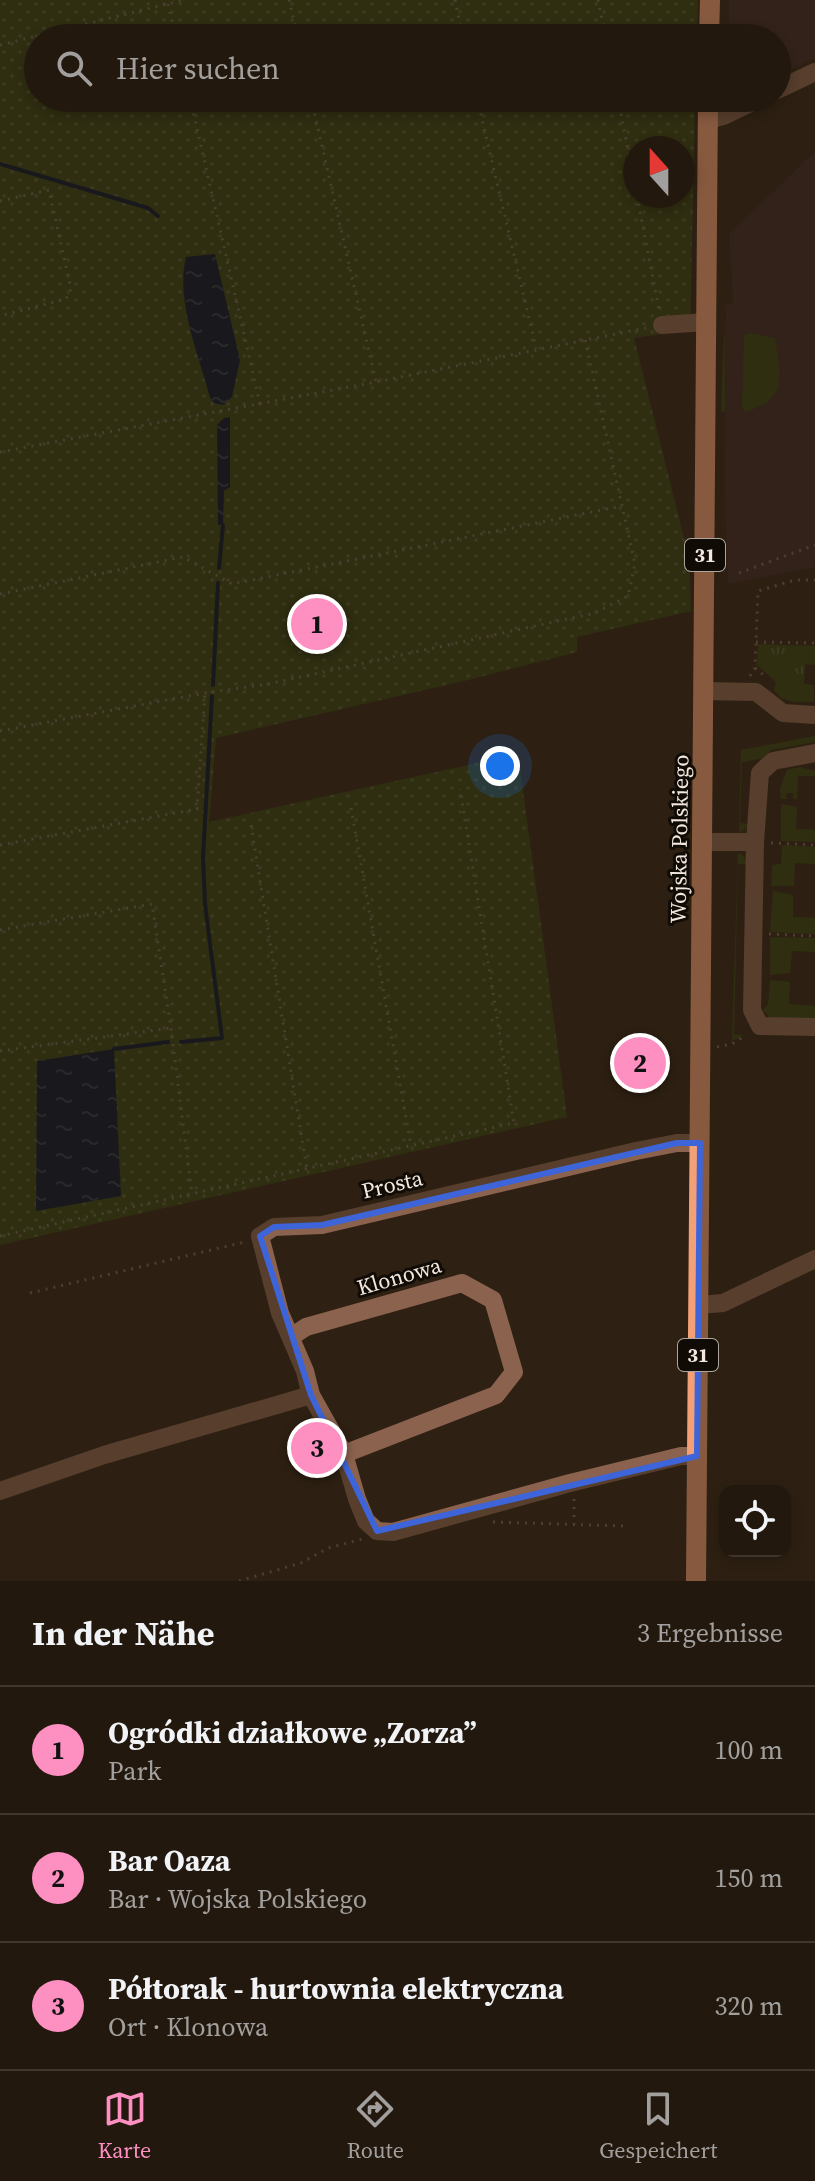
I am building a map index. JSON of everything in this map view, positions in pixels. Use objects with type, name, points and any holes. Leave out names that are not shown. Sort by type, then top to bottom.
[{"type":"main road","points":[[709,24],[710,0]]},
{"type":"main road","name":"Wojska Polskiego","points":[[696,1581],[708,112]]},
{"type":"street","points":[[791,83],[815,72]]},
{"type":"street","points":[[708,120],[731,112]]},
{"type":"street","points":[[662,325],[707,322]]},
{"type":"street","points":[[704,691],[756,692],[783,713],[815,715]]},
{"type":"street","points":[[815,753],[773,761],[760,773],[755,842],[752,1010],[760,1026],[815,1027]]},
{"type":"street","points":[[702,842],[755,842]]},
{"type":"street","name":"Prosta","points":[[260,1236],[274,1227],[322,1225],[649,1148],[700,1143]]},
{"type":"street","points":[[260,1236],[280,1313],[305,1371],[311,1395],[344,1454],[366,1521],[377,1531],[393,1532],[570,1483],[681,1456],[697,1456]]},
{"type":"street","points":[[699,1305],[723,1303],[815,1259]]},
{"type":"street","name":"Klonowa","points":[[291,1337],[306,1327],[462,1283],[493,1300],[514,1372],[496,1395],[344,1454]]},
{"type":"street","points":[[0,1491],[104,1455],[311,1395]]},
{"type":"path","points":[[86,24],[184,0]]},
{"type":"path","points":[[289,0],[295,24]]},
{"type":"path","points":[[455,0],[460,24]]},
{"type":"path","points":[[598,0],[603,24]]},
{"type":"path","points":[[168,4],[173,24]]},
{"type":"path","points":[[0,45],[24,39]]},
{"type":"path","points":[[193,112],[260,404]]},
{"type":"path","points":[[314,112],[376,382]]},
{"type":"path","points":[[480,112],[536,348]]},
{"type":"path","points":[[621,112],[625,136]]},
{"type":"path","points":[[0,201],[49,190],[71,289],[66,299],[0,316]]},
{"type":"path","points":[[0,452],[662,325],[639,208]]},
{"type":"path","points":[[0,731],[268,684],[595,613],[628,596],[635,564],[585,339]]},
{"type":"path","points":[[0,594],[183,557],[232,584],[623,506]]},
{"type":"path","points":[[739,573],[815,545]]},
{"type":"path","points":[[745,691],[755,668],[758,591],[795,580],[815,580]]},
{"type":"path","points":[[756,642],[815,643]]},
{"type":"path","points":[[0,845],[197,809],[205,693]]},
{"type":"path","points":[[0,1236],[514,1123],[460,789]]},
{"type":"path","points":[[351,808],[411,1146]]},
{"type":"path","points":[[251,825],[307,1170]]},
{"type":"path","points":[[755,842],[815,845]]},
{"type":"path","points":[[0,930],[152,904],[192,1195]]},
{"type":"path","points":[[753,934],[815,936]]},
{"type":"path","points":[[714,1047],[732,1044],[760,1026]]},
{"type":"path","points":[[0,1051],[171,1028]]},
{"type":"path","points":[[30,1293],[239,1244],[260,1236]]},
{"type":"path","points":[[570,1483],[574,1524]]},
{"type":"path","points":[[464,1512],[484,1521],[626,1526]]},
{"type":"path","points":[[239,1581],[301,1563],[328,1548],[366,1538],[377,1531]]},
{"type":"highlighted area","points":[[677,1143],[700,1143],[697,1456],[377,1531],[311,1395],[260,1236],[274,1227],[322,1225]]},
{"type":"shaded area","points":[[729,0],[815,0],[815,58],[791,69],[791,24],[729,24]]},
{"type":"shaded area","points":[[815,152],[815,567],[728,584],[726,306],[733,302],[729,234]]},
{"type":"green space","points":[[0,0],[698,0],[697,24],[24,24],[24,112],[695,112],[694,136],[623,136],[623,208],[693,208],[690,330],[634,338],[689,558],[691,611],[577,637],[577,652],[216,738],[209,822],[518,754],[567,1117],[0,1245]]},
{"type":"green space","points":[[751,333],[775,338],[780,375],[779,384],[769,400],[745,412],[742,408],[744,335]]},
{"type":"green space","points":[[725,336],[725,412],[721,411]]},
{"type":"green space","points":[[758,644],[815,646],[815,665],[805,664],[805,648],[761,657],[794,684],[793,702],[781,698],[774,690],[776,682],[757,665]]},
{"type":"green space","points":[[761,646],[806,648],[804,684],[814,685],[814,702],[793,702],[793,684],[761,657]]},
{"type":"green space","points":[[815,736],[815,742],[771,750],[764,758],[742,762],[740,823],[748,824],[739,833],[741,750]]},
{"type":"green space","points":[[800,767],[815,771],[815,776],[798,776],[797,799],[793,799],[793,793],[787,793],[786,799],[781,799],[780,789],[787,770]]},
{"type":"green space","points":[[781,804],[797,807],[796,829],[815,830],[815,842],[781,841]]},
{"type":"green space","points":[[782,845],[815,847],[815,864],[795,863],[794,886],[771,886],[772,865],[781,864]]},
{"type":"green space","points":[[738,853],[744,856],[747,864],[738,864],[734,1035],[744,1035],[732,1041]]},
{"type":"green space","points":[[773,891],[793,895],[793,917],[815,918],[815,934],[770,932]]},
{"type":"green space","points":[[770,937],[815,938],[815,952],[792,951],[790,973],[770,975]]},
{"type":"green space","points":[[770,980],[790,982],[789,1004],[815,1006],[815,1019],[771,1019],[763,1010],[768,1005]]},
{"type":"water","points":[[215,254],[240,360],[232,397],[223,405],[214,403],[210,398],[190,328],[183,274],[186,257]]},
{"type":"water","points":[[230,417],[230,487],[224,491],[223,525],[218,525],[217,425]]},
{"type":"water","points":[[114,1049],[121,1196],[36,1211],[37,1061]]},
{"type":"waterway","points":[[0,164],[148,208],[158,216]]},
{"type":"waterway","points":[[219,568],[223,525]]},
{"type":"waterway","points":[[213,685],[218,583]]},
{"type":"waterway","points":[[181,1042],[222,1038],[205,904],[203,857],[212,696]]},
{"type":"waterway","points":[[114,1049],[168,1042]]},
{"type":"place","name":"Ogródki działkowe „Zorza”","points":[[317,624]]},
{"type":"place","name":"Bar Oaza","points":[[640,1063]]},
{"type":"place","name":"Półtorak - hurtownia elektryczna","points":[[317,1448]]}]
